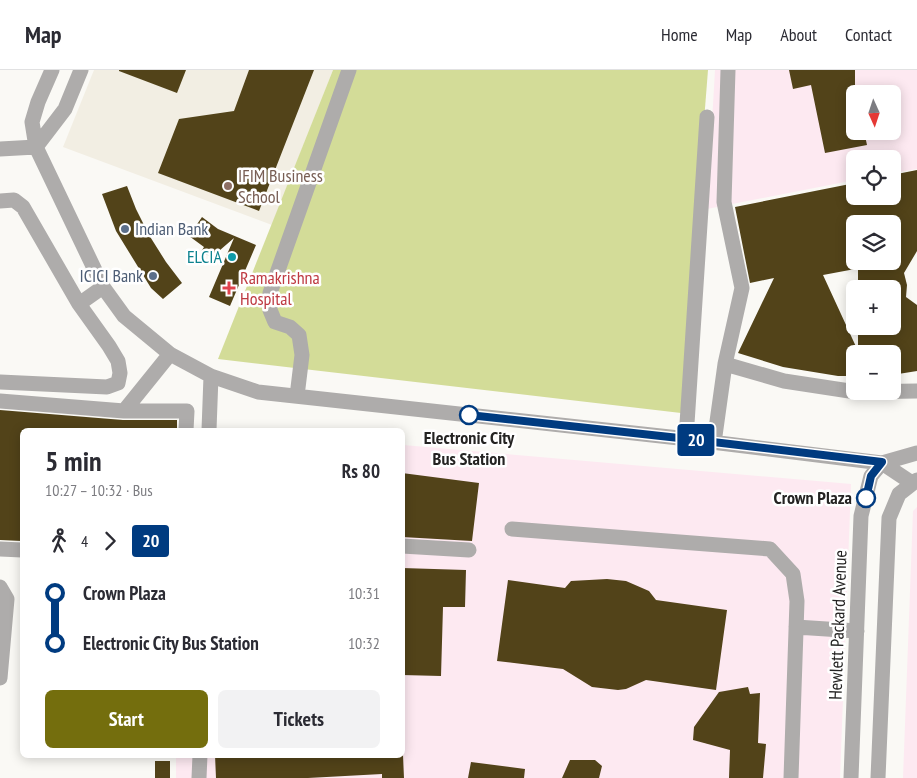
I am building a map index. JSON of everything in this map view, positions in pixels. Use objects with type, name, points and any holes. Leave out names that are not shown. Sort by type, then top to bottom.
[{"type":"street","points":[[52,70],[38,102],[32,122],[36,147],[103,287],[124,316],[170,354],[211,376],[258,392],[882,462],[917,453]]},
{"type":"street","points":[[36,147],[65,108],[81,70]]},
{"type":"street","points":[[297,396],[302,355],[299,335],[290,327],[275,322],[270,310],[270,293],[349,70]]},
{"type":"street","points":[[714,442],[725,364],[742,288],[724,202],[728,70]]},
{"type":"street","points":[[686,439],[707,117]]},
{"type":"street","points":[[0,149],[36,147]]},
{"type":"street","points":[[0,201],[14,200],[22,207],[79,304],[118,361],[120,373],[118,382],[107,388],[0,382]]},
{"type":"street","points":[[79,304],[103,287]]},
{"type":"street","points":[[124,411],[170,354]]},
{"type":"street","points":[[725,364],[784,381],[856,392],[917,391]]},
{"type":"street","points":[[209,428],[211,376]]},
{"type":"street","points":[[0,401],[124,411],[187,411],[186,428]]},
{"type":"street","points":[[878,778],[889,518],[899,494],[915,481],[882,462]]},
{"type":"street","name":"Hewlett Packard Avenue","points":[[851,778],[861,516],[871,476],[882,462]]},
{"type":"street","points":[[512,529],[770,549],[793,574],[796,601],[791,778]]},
{"type":"street","points":[[405,546],[470,550]]},
{"type":"street","points":[[0,549],[20,550]]},
{"type":"street","points":[[0,587],[7,599],[0,678]]},
{"type":"street","points":[[796,627],[857,631]]},
{"type":"street","points":[[200,758],[200,778]]},
{"type":"shaded area","name":"IFIM Business School","points":[[94,70],[333,70],[272,225],[63,147]]},
{"type":"shaded area","points":[[715,70],[917,70],[917,169],[901,172],[901,150],[846,150],[846,182],[707,209]]},
{"type":"shaded area","points":[[405,445],[851,484],[840,778],[176,778],[176,758],[405,758]]},
{"type":"shaded area","points":[[917,507],[917,778],[903,778],[913,511]]},
{"type":"green space","points":[[333,70],[708,70],[681,413],[218,359]]},
{"type":"building","points":[[119,70],[186,70],[177,93]]},
{"type":"building","points":[[249,70],[314,70],[259,211],[158,173],[179,119],[234,111]]},
{"type":"building","points":[[789,70],[855,70],[855,85],[846,85],[846,140],[866,140],[867,145],[825,153],[811,85],[793,89]]},
{"type":"building","points":[[917,170],[917,251],[904,273],[907,285],[906,297],[917,305],[917,371],[901,374],[901,345],[858,345],[858,335],[901,335],[901,280],[858,280],[858,270],[901,270],[901,215],[846,215],[846,270],[850,270],[823,275],[846,325],[846,335],[851,335],[855,345],[846,345],[846,376],[783,367],[738,353],[774,278],[750,283],[735,207],[846,185],[846,205],[901,205],[901,173]]},
{"type":"building","points":[[127,186],[149,235],[182,283],[163,299],[151,288],[116,231],[102,194]]},
{"type":"building","name":"ELCIA","points":[[202,217],[218,229],[256,245],[230,306],[209,297],[234,238],[212,257],[201,252],[204,247],[189,236]]},
{"type":"building","points":[[0,410],[123,420],[177,420],[177,428],[20,428],[20,541],[0,540]]},
{"type":"building","points":[[405,473],[479,483],[472,541],[405,537]]},
{"type":"building","points":[[405,568],[466,570],[465,607],[443,607],[441,676],[405,675]]},
{"type":"building","points":[[607,579],[626,581],[649,591],[656,600],[727,610],[716,690],[646,680],[626,689],[592,687],[563,669],[497,661],[508,580],[565,588],[571,581]]},
{"type":"building","points":[[748,687],[750,694],[760,693],[758,743],[766,744],[763,778],[729,778],[730,750],[693,740],[694,727],[719,692]]},
{"type":"building","points":[[215,758],[403,758],[404,778],[382,778],[382,774],[308,778],[216,778]]},
{"type":"building","points":[[570,760],[595,760],[602,766],[599,778],[562,778]]},
{"type":"building","points":[[155,761],[170,761],[170,778],[155,778]]},
{"type":"building","points":[[471,762],[525,769],[524,778],[468,778]]},
{"type":"bus line","name":"20","points":[[469,415],[882,462],[871,476],[866,498]]},
{"type":"place","name":"IFIM Business School","points":[[228,186]]},
{"type":"place","name":"Indian Bank","points":[[125,229]]},
{"type":"place","name":"ELCIA","points":[[232,257]]},
{"type":"place","name":"ICICI Bank","points":[[153,276]]},
{"type":"place","name":"Ramakrishna Hospital","points":[[229,288]]},
{"type":"place","name":"Electronic City Bus Station","points":[[469,415]]},
{"type":"place","name":"Crown Plaza","points":[[866,498]]}]
